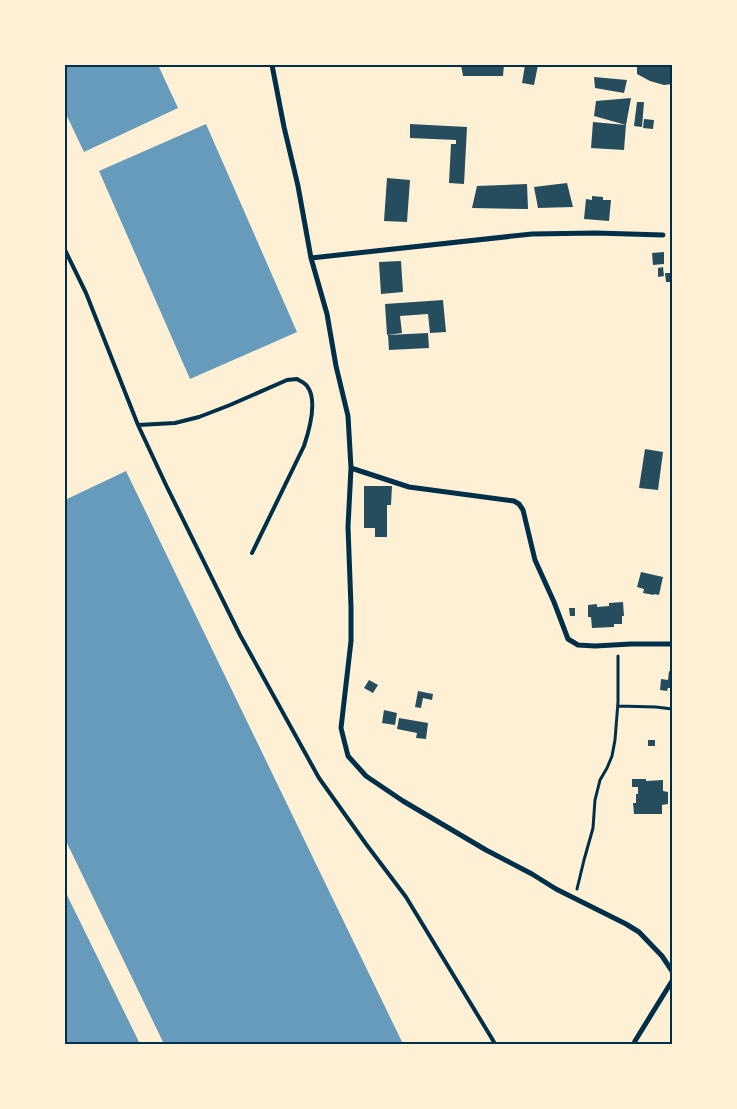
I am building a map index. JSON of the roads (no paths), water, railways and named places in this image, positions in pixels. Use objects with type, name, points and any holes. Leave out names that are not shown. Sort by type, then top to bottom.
[{"type":"street","points":[[272,65],[298,186],[311,258],[327,314],[336,366],[348,416],[351,468],[348,527],[351,642],[341,728],[348,756],[366,776],[404,801],[486,850],[574,899],[639,932],[662,956],[672,971]]},
{"type":"street","points":[[311,258],[532,234],[663,235]]},
{"type":"street","points":[[351,468],[409,487],[514,501],[523,510],[535,560],[568,639],[578,645],[595,646],[672,644]]},
{"type":"street","points":[[641,1044],[634,1042],[672,981]]},
{"type":"lane","points":[[65,250],[86,293],[138,424],[240,635],[319,778],[406,897],[495,1044]]},
{"type":"lane","points":[[138,424],[175,424],[199,418],[287,380],[297,379],[307,385],[312,413],[304,446],[252,553]]},
{"type":"water","points":[[65,65],[158,65],[178,108],[84,152],[65,112]]},
{"type":"water","points":[[206,124],[297,332],[190,379],[99,171]]},
{"type":"water","points":[[126,471],[403,1044],[164,1044],[65,839],[65,500]]},
{"type":"water","points":[[65,891],[140,1044],[65,1044]]}]
